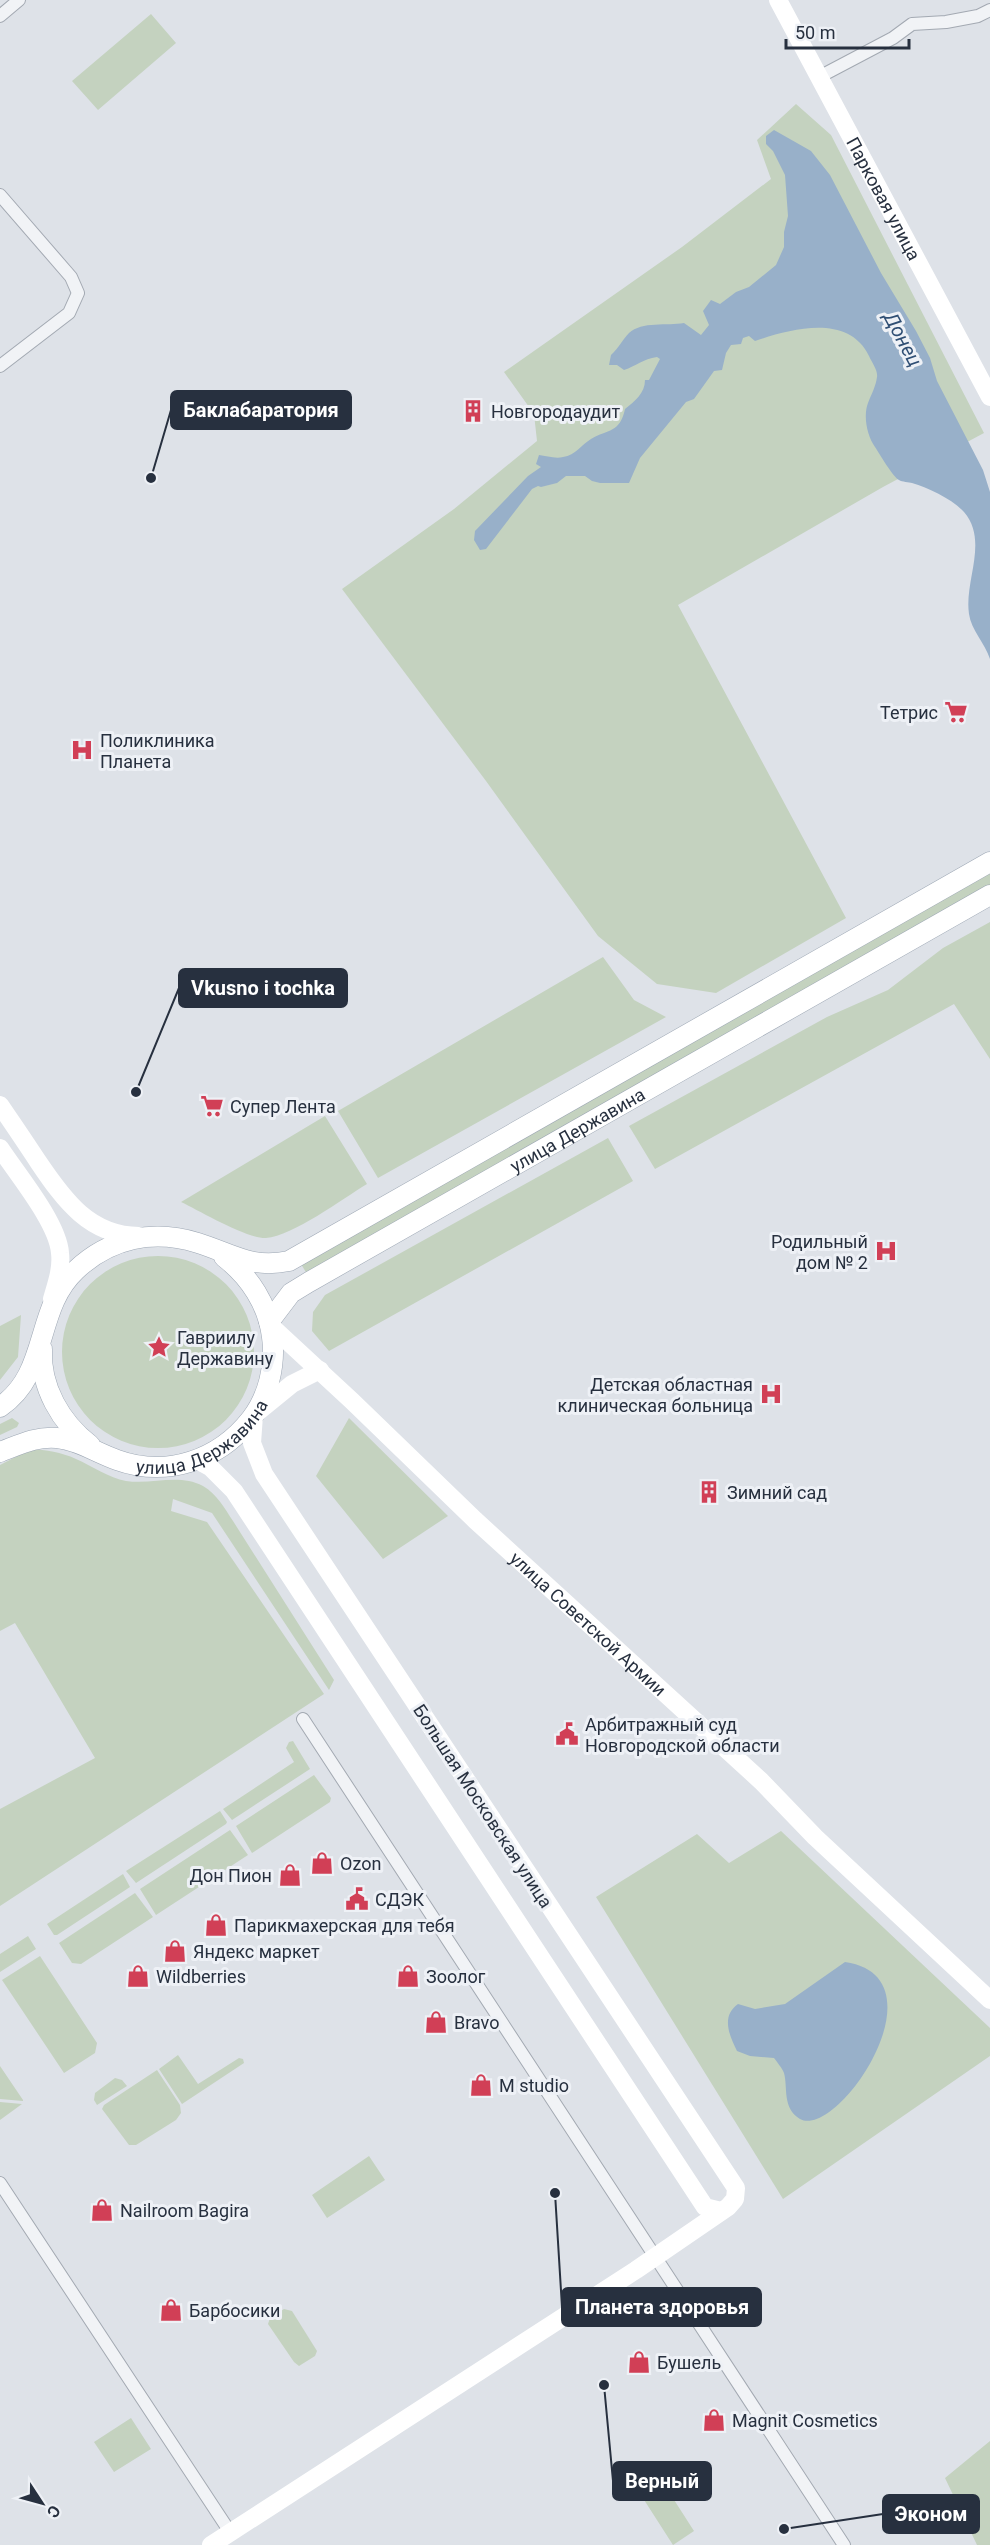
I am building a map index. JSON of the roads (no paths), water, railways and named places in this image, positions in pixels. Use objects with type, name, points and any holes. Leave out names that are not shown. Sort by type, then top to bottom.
[{"type":"main road","name":"улица Державина","points":[[0,1407],[10,1400],[30,1374],[49,1312],[59,1291],[73,1272],[91,1257],[111,1245],[133,1238],[156,1236],[198,1243],[255,1264],[270,1265],[289,1261],[990,862]]},
{"type":"main road","name":"улица Державина","points":[[270,1324],[291,1293],[309,1282],[990,895]]},
{"type":"main road","name":"улица Державина","points":[[0,1452],[36,1438],[59,1438],[126,1462],[156,1467],[177,1466],[197,1460],[224,1446],[254,1415],[264,1396],[270,1376],[273,1355],[270,1324],[262,1301],[236,1266],[218,1253],[198,1243]]},
{"type":"main road","name":"улица Державина","points":[[43,1333],[42,1356],[45,1378],[52,1400],[64,1420],[79,1437],[97,1450]]},
{"type":"street","points":[[0,16],[19,0]]},
{"type":"street","name":"Парковая улица","points":[[778,0],[990,397]]},
{"type":"street","points":[[819,77],[893,38],[912,24],[946,22],[978,16],[990,10]]},
{"type":"street","points":[[0,195],[71,277],[78,292],[69,313],[0,366]]},
{"type":"street","points":[[0,1105],[60,1194],[75,1210],[93,1224],[115,1233],[156,1236]]},
{"type":"street","points":[[0,1148],[45,1215],[59,1244],[59,1270],[49,1312]]},
{"type":"street","name":"улица Советской Армии","points":[[270,1324],[474,1520],[761,1781],[815,1837],[990,2000]]},
{"type":"street","points":[[254,1415],[292,1384],[320,1370]]},
{"type":"street","name":"Большая Московская улица","points":[[197,1460],[210,1467],[234,1491],[713,2209],[735,2199],[736,2188],[264,1474],[252,1443],[254,1415]]},
{"type":"street","points":[[303,1719],[844,2545]]},
{"type":"street","points":[[0,2183],[230,2532]]},
{"type":"street","points":[[212,2545],[636,2270],[713,2209]]},
{"type":"water","name":"Донец","points":[[774,130],[811,151],[830,175],[881,273],[916,331],[930,358],[937,381],[983,470],[990,492],[990,659],[972,626],[969,614],[968,601],[975,548],[975,536],[971,523],[964,512],[947,498],[926,488],[900,481],[890,470],[872,442],[867,426],[866,414],[876,380],[876,369],[860,343],[847,334],[833,329],[801,329],[755,341],[749,336],[743,338],[741,344],[731,345],[726,353],[722,370],[714,371],[694,399],[686,402],[640,458],[629,483],[600,483],[585,476],[566,476],[557,483],[538,486],[532,489],[486,549],[480,550],[474,540],[475,531],[528,476],[541,467],[536,464],[539,455],[557,458],[568,456],[620,422],[625,409],[641,393],[645,380],[649,380],[660,359],[657,357],[648,359],[624,370],[617,365],[609,365],[611,355],[629,333],[648,325],[684,323],[701,335],[709,325],[703,311],[711,300],[720,304],[736,292],[749,287],[776,265],[784,247],[784,232],[788,216],[785,175],[773,151],[766,144],[766,136]]},
{"type":"water","points":[[845,1962],[874,1974],[886,1996],[886,2024],[875,2054],[858,2083],[837,2105],[817,2119],[800,2119],[788,2104],[784,2073],[781,2067],[774,2058],[750,2056],[737,2051],[731,2039],[728,2020],[738,2004],[755,2009],[785,2004]]},
{"type":"place","name":"Новгородаудит","points":[[473,411]]},
{"type":"place","name":"Баклабаратория","points":[[151,478]]},
{"type":"place","name":"Тетрис","points":[[956,712]]},
{"type":"place","name":"Поликлиника Планета","points":[[82,750]]},
{"type":"place","name":"Vkusno i tochka","points":[[136,1092]]},
{"type":"place","name":"Супер Лента","points":[[212,1106]]},
{"type":"place","name":"Родильный дом № 2","points":[[886,1251]]},
{"type":"place","name":"Гавриилу Державину","points":[[159,1347]]},
{"type":"place","name":"Детская областная клиническая больница","points":[[771,1394]]},
{"type":"place","name":"Зимний сад","points":[[709,1492]]},
{"type":"place","name":"Арбитражный суд Новгородской области","points":[[567,1734]]},
{"type":"place","name":"Ozon","points":[[322,1863]]},
{"type":"place","name":"Дон Пион","points":[[290,1875]]},
{"type":"place","name":"СДЭК","points":[[357,1899]]},
{"type":"place","name":"Парикмахерская для тебя","points":[[216,1925]]},
{"type":"place","name":"Яндекс маркет","points":[[175,1951]]},
{"type":"place","name":"Wildberries","points":[[138,1976]]},
{"type":"place","name":"Зоолог","points":[[408,1976]]},
{"type":"place","name":"Bravo","points":[[436,2022]]},
{"type":"place","name":"M studio","points":[[481,2085]]},
{"type":"place","name":"Планета здоровья","points":[[555,2193]]},
{"type":"place","name":"Nailroom Bagira","points":[[102,2210]]},
{"type":"place","name":"Барбосики","points":[[171,2310]]},
{"type":"place","name":"Бушель","points":[[639,2362]]},
{"type":"place","name":"Верный","points":[[604,2385]]},
{"type":"place","name":"Magnit Cosmetics","points":[[714,2420]]},
{"type":"place","name":"Эконом","points":[[784,2529]]}]
